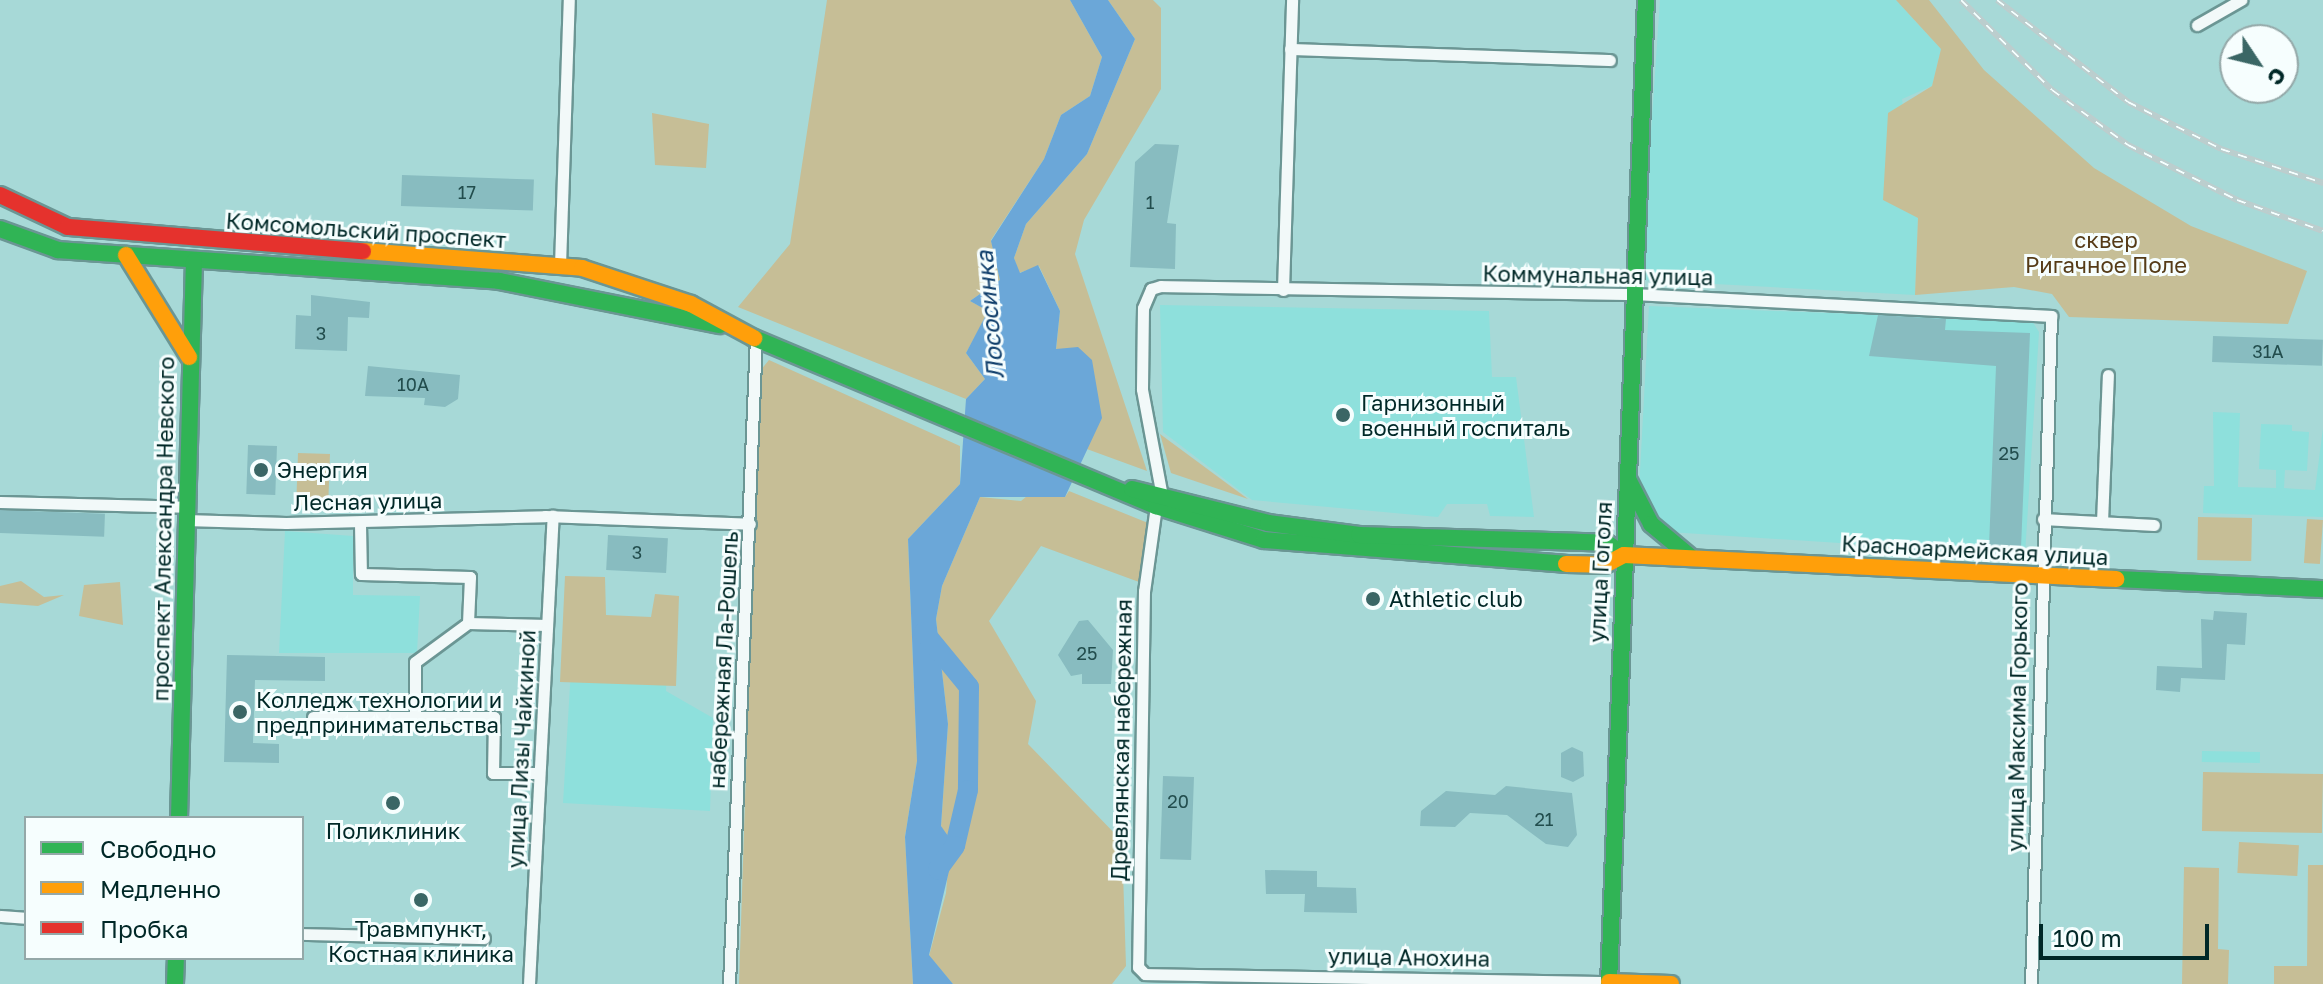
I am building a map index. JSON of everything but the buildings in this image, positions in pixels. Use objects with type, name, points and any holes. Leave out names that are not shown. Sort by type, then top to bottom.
[{"type":"main road","name":"улица Гоголя","points":[[1609,983],[1646,0]]},
{"type":"main road","name":"Комсомольский проспект","points":[[0,195],[68,227],[196,241],[560,265],[635,284],[726,326],[1110,481]]},
{"type":"main road","name":"Комсомольский проспект","points":[[0,229],[58,250],[499,281],[726,326]]},
{"type":"main road","name":"проспект Александра Невского","points":[[179,816],[189,357],[196,241]]},
{"type":"main road","points":[[126,255],[189,357]]},
{"type":"main road","points":[[1627,476],[1651,524],[1692,558]]},
{"type":"main road","name":"Красноармейская улица","points":[[1110,481],[1264,540],[1355,552],[1605,565],[1624,555],[2323,589]]},
{"type":"main road","points":[[175,984],[176,960]]},
{"type":"main road","name":"улица Анохина","points":[[1609,983],[1671,984]]},
{"type":"street","points":[[560,265],[569,0]]},
{"type":"street","points":[[1283,290],[1292,0]]},
{"type":"street","points":[[2197,25],[2241,0]]},
{"type":"street","points":[[1290,49],[1610,60]]},
{"type":"street","points":[[631,306],[635,284]]},
{"type":"street","name":"Коммунальная улица","points":[[1151,289],[1634,294],[2044,313]]},
{"type":"street","name":"Древлянская набережная","points":[[1145,974],[1135,955],[1144,591],[1159,499],[1142,389],[1143,308],[1151,289]]},
{"type":"street","name":"улица Максима Горького","points":[[2031,984],[2040,576],[2055,322],[2044,313]]},
{"type":"street","name":"набережная Ла-Рошель","points":[[729,984],[756,338]]},
{"type":"street","points":[[2102,522],[2108,375]]},
{"type":"street","name":"Лесная улица","points":[[0,502],[360,524],[553,516],[750,524]]},
{"type":"street","name":"улица Лизы Чайкиной","points":[[529,984],[553,516]]},
{"type":"street","points":[[2043,519],[2154,525]]},
{"type":"street","points":[[360,524],[361,574],[470,577],[468,623]]},
{"type":"street","points":[[415,717],[415,662],[468,623],[547,625]]},
{"type":"street","points":[[313,717],[494,717],[493,773],[539,773]]},
{"type":"street","points":[[0,916],[24,918]]},
{"type":"street","points":[[304,934],[484,938]]},
{"type":"street","name":"улица Анохина","points":[[1145,974],[1609,983]]},
{"type":"shaded area","points":[[1660,0],[1896,0],[1941,49],[1932,86],[1902,99],[1918,218],[1915,295],[1641,280]]},
{"type":"shaded area","name":"Гарнизонный военный госпиталь","points":[[1160,305],[1489,311],[1492,377],[1516,377],[1534,517],[1490,516],[1487,504],[1447,504],[1438,517],[1252,500],[1163,432]]},
{"type":"shaded area","points":[[1649,306],[2032,321],[2039,332],[2025,555],[1669,532],[1639,490]]},
{"type":"shaded area","points":[[2213,412],[2240,413],[2238,487],[2276,488],[2276,470],[2259,469],[2261,424],[2292,425],[2292,431],[2309,432],[2307,471],[2285,470],[2284,488],[2315,490],[2323,428],[2323,517],[2203,513],[2204,486],[2214,486]]},
{"type":"shaded area","points":[[285,531],[353,536],[353,595],[420,596],[417,653],[279,653]]},
{"type":"shaded area","points":[[574,618],[669,620],[666,691],[713,718],[710,811],[563,803]]},
{"type":"shaded area","points":[[2202,751],[2260,752],[2260,763],[2202,762]]},
{"type":"green space","points":[[827,0],[1070,0],[1102,57],[1090,96],[1061,115],[1044,159],[991,240],[1000,280],[970,301],[989,311],[966,353],[985,379],[966,399],[738,307],[790,244]]},
{"type":"green space","points":[[1108,0],[1153,0],[1161,8],[1161,89],[1084,220],[1075,254],[1147,471],[1084,448],[1056,350],[1060,311],[1039,266],[1019,273],[1014,258],[1026,224],[1087,154],[1135,39]]},
{"type":"green space","name":"сквер Ригачное Поле","points":[[1896,0],[1929,0],[1984,70],[2094,168],[2191,226],[2307,271],[2288,324],[2069,317],[2052,294],[2014,287],[1915,295],[1918,218],[1883,200],[1888,113],[1932,86],[1941,49]]},
{"type":"green space","points":[[652,113],[709,124],[706,168],[655,165]]},
{"type":"green space","points":[[769,360],[960,446],[960,484],[908,539],[917,761],[905,837],[913,984],[739,984],[759,372]]},
{"type":"green space","points":[[1160,434],[1248,499],[1171,473]]},
{"type":"green space","points":[[298,453],[330,454],[328,506],[296,505]]},
{"type":"green space","points":[[1069,491],[1158,527],[1139,582],[1041,546],[989,621],[1036,701],[1028,744],[1122,841],[1126,966],[1112,984],[953,984],[929,956],[946,893],[950,845],[941,826],[948,724],[936,619],[942,586],[980,497],[1021,501],[1032,492],[1065,497]]},
{"type":"green space","points":[[2198,517],[2252,518],[2251,561],[2197,560]]},
{"type":"green space","points":[[2307,519],[2323,520],[2320,564],[2304,563]]},
{"type":"green space","points":[[565,576],[605,577],[606,615],[651,617],[655,594],[679,596],[676,686],[560,682]]},
{"type":"green space","points":[[21,581],[44,597],[64,595],[38,606],[0,603],[0,586]]},
{"type":"green space","points":[[120,582],[123,625],[79,616],[84,585]]},
{"type":"green space","points":[[2203,772],[2323,774],[2322,833],[2202,831]]},
{"type":"green space","points":[[2239,842],[2299,845],[2297,876],[2237,873]]},
{"type":"green space","points":[[2308,865],[2323,865],[2323,984],[2274,984],[2274,966],[2307,966]]},
{"type":"green space","points":[[2184,867],[2219,868],[2218,949],[2229,950],[2228,984],[2182,984]]},
{"type":"water","points":[[1070,0],[1108,0],[1135,39],[1087,154],[1026,224],[1014,258],[1020,273],[1038,265],[1060,311],[1056,349],[1078,347],[1092,360],[1102,418],[1065,497],[980,497],[942,586],[936,619],[948,724],[941,826],[955,846],[929,955],[953,984],[913,984],[905,837],[917,761],[908,539],[960,484],[966,399],[985,379],[966,353],[988,311],[970,301],[1000,280],[991,241],[1044,159],[1061,115],[1090,96],[1102,57]]},
{"type":"waterway","name":"Лососинка","points":[[924,632],[969,687],[968,790],[955,846],[938,869]]},
{"type":"railway","points":[[1961,0],[2052,90],[2128,145],[2237,200],[2323,231]]},
{"type":"railway","points":[[1997,0],[2128,102],[2221,149],[2323,183]]},
{"type":"traffic: fast","points":[[1609,984],[1646,0]]},
{"type":"traffic: fast","points":[[0,229],[58,250],[499,281],[720,325]]},
{"type":"traffic: fast","points":[[179,816],[194,261]]},
{"type":"traffic: fast","points":[[754,338],[1156,506],[1264,540],[1566,564]]},
{"type":"traffic: fast","points":[[1629,481],[1651,524],[1692,558]]},
{"type":"traffic: fast","points":[[1132,489],[1268,523],[1359,535],[1607,543],[1624,555]]},
{"type":"traffic: fast","points":[[2116,579],[2323,589]]},
{"type":"traffic: fast","points":[[175,984],[176,960]]},
{"type":"traffic: slow","points":[[363,251],[582,268],[691,304],[754,338]]},
{"type":"traffic: slow","points":[[126,255],[189,357]]},
{"type":"traffic: slow","points":[[1566,564],[1605,565],[1624,555],[2116,579]]},
{"type":"traffic: slow","points":[[1609,982],[1671,984]]},
{"type":"traffic: jam","points":[[0,195],[68,227],[363,251]]},
{"type":"place","name":"Гарнизонный военный госпиталь","points":[[1343,415]]},
{"type":"place","name":"Энергия","points":[[261,470]]},
{"type":"place","name":"Athletic club","points":[[1373,599]]},
{"type":"place","name":"Колледж технологии и предпринимательства","points":[[240,712]]},
{"type":"place","name":"Поликлиник","points":[[393,803]]},
{"type":"place","name":"Травмпункт, Костная клиника","points":[[421,900]]}]
